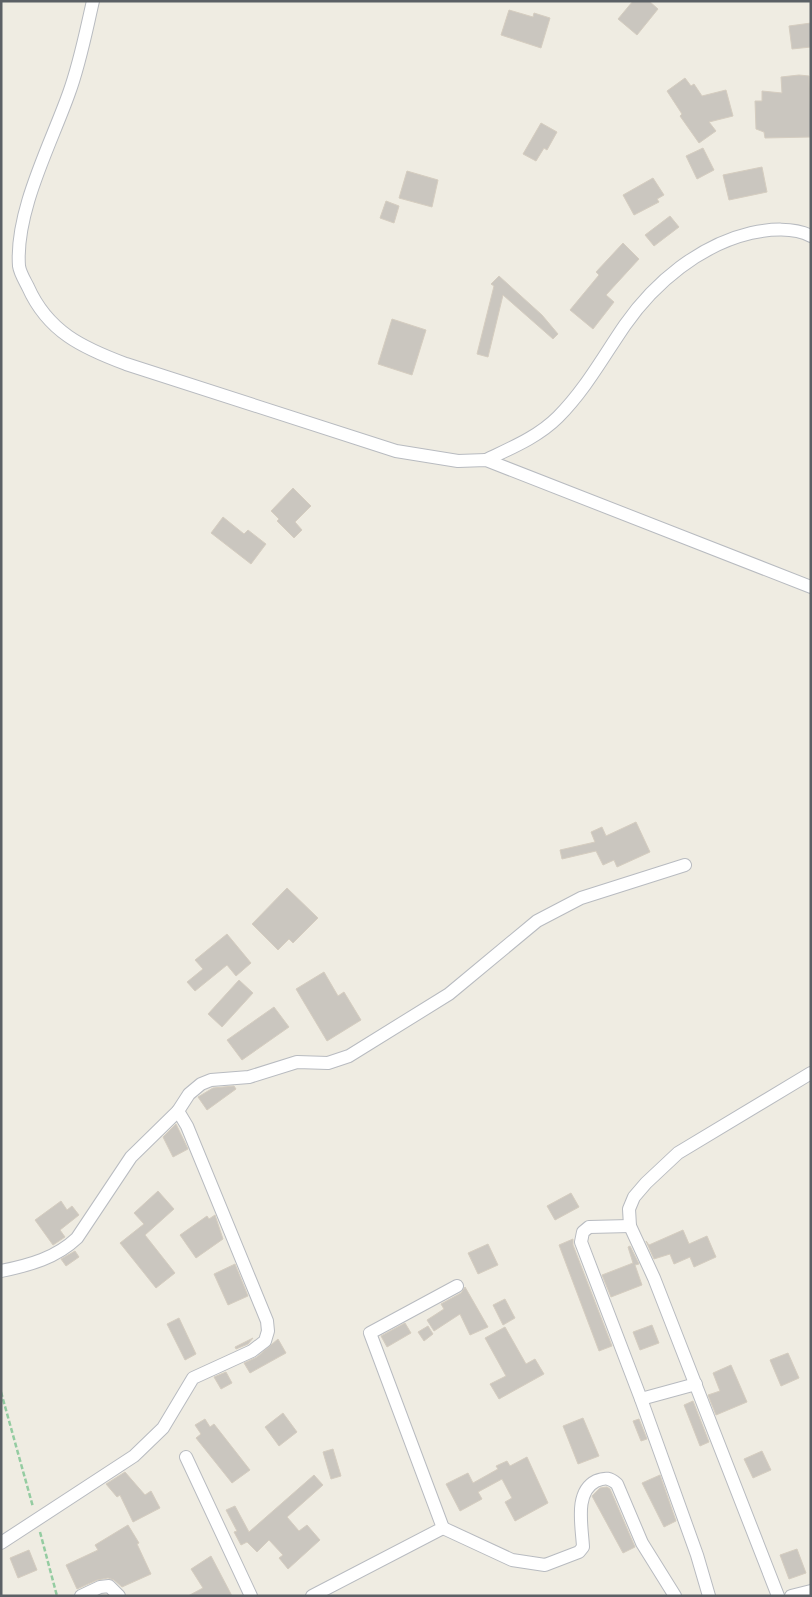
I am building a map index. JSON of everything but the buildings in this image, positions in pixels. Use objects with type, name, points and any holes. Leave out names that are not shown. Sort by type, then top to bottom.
[{"type":"street","points":[[94,1],[70,91],[24,217],[19,268],[32,296],[48,318],[67,337],[92,351],[135,367],[396,451],[458,460],[486,460],[811,586]]},
{"type":"street","points":[[486,460],[539,434],[557,419],[583,390],[644,300],[666,279],[695,257],[728,238],[768,229],[804,232],[811,236]]},
{"type":"street","points":[[1,1271],[30,1265],[66,1249],[77,1238],[131,1157],[178,1111],[189,1094],[201,1084],[211,1080],[249,1077],[297,1062],[328,1063],[349,1056],[449,994],[537,921],[581,898],[685,866]]},
{"type":"street","points":[[778,1596],[696,1384],[630,1226],[629,1209],[634,1196],[678,1153],[811,1073]]},
{"type":"street","points":[[1,1543],[134,1456],[162,1428],[193,1378],[252,1351],[265,1342],[268,1331],[266,1321],[187,1126],[178,1111]]},
{"type":"street","points":[[630,1226],[589,1227],[583,1232],[582,1242],[697,1555],[709,1596]]},
{"type":"street","points":[[457,1286],[370,1333],[443,1528],[512,1560],[545,1565],[579,1552],[583,1547],[583,1494],[589,1484],[604,1478],[611,1479],[618,1484],[648,1554],[676,1596]]},
{"type":"street","points":[[641,1399],[696,1384]]},
{"type":"street","points":[[186,1457],[250,1596]]},
{"type":"street","points":[[312,1596],[443,1528]]},
{"type":"street","points":[[81,1596],[100,1587],[109,1586],[119,1596]]},
{"type":"street","points":[[791,1596],[811,1591]]},
{"type":"path","points":[[1,1392],[57,1596]]}]
